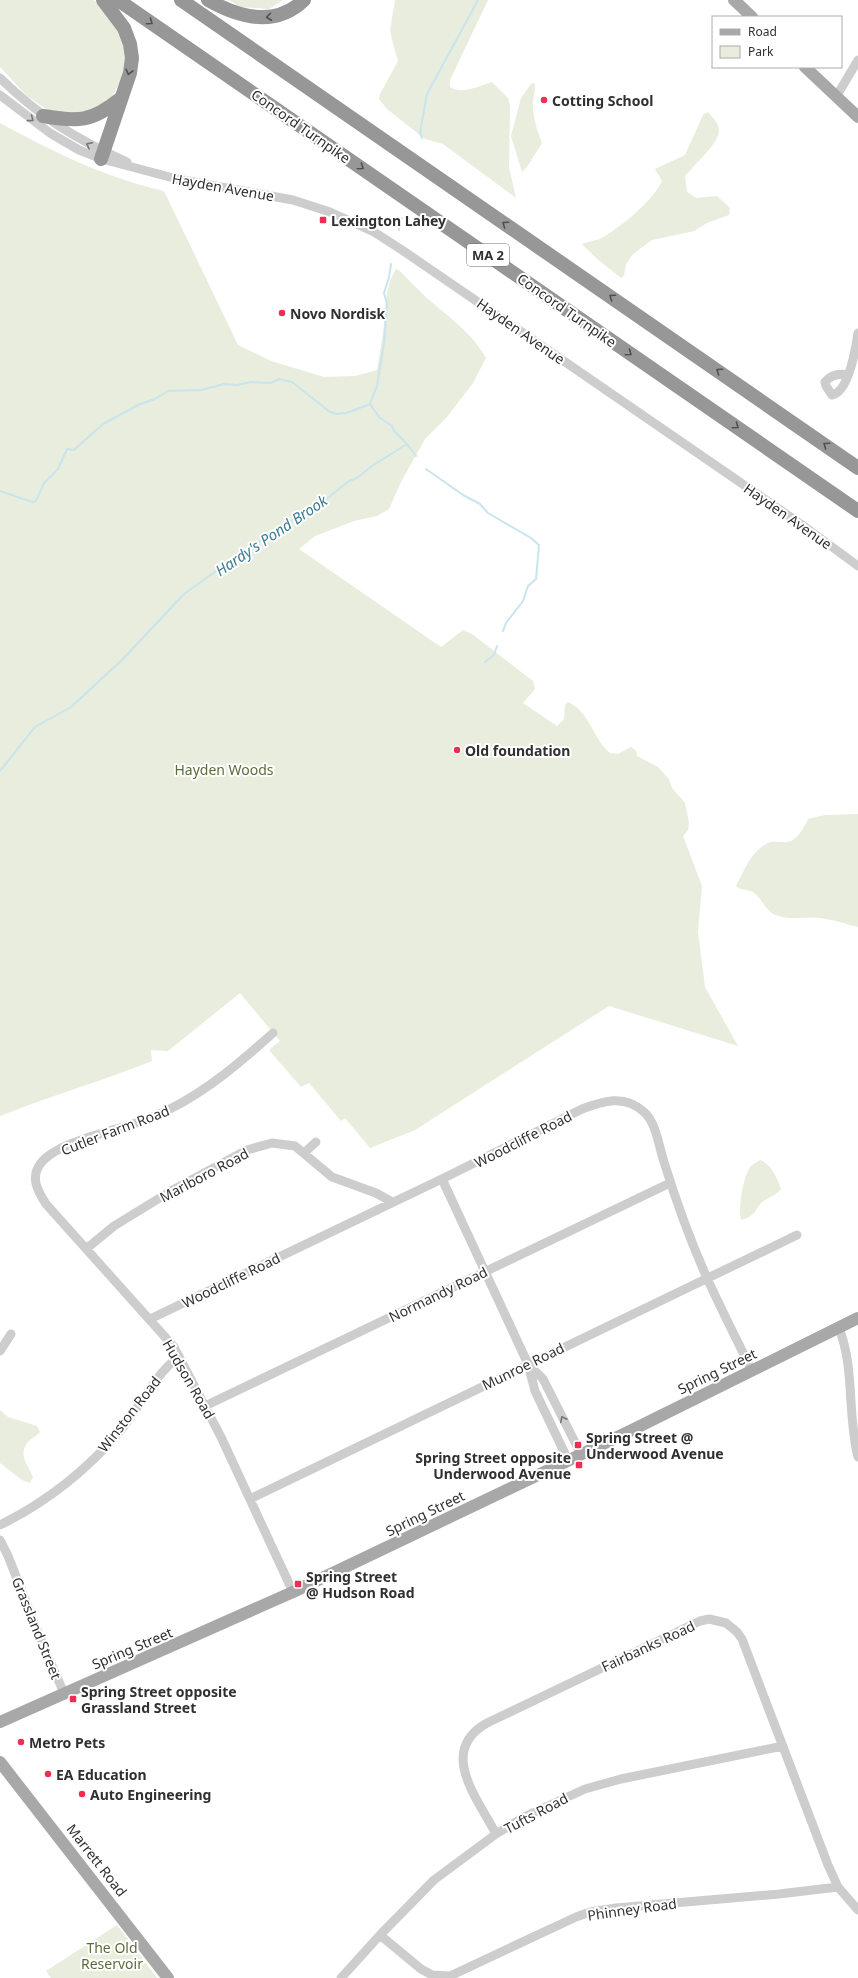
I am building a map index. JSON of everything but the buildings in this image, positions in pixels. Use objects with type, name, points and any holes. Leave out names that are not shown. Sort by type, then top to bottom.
[{"type":"highway","points":[[102,155],[131,68],[131,48],[122,24],[103,0]]},
{"type":"highway","name":"Concord Turnpike","points":[[118,0],[858,511]]},
{"type":"highway","name":"MA 2","points":[[181,0],[858,468]]},
{"type":"highway","points":[[208,0],[233,13],[263,18],[284,13],[304,0]]},
{"type":"highway","points":[[43,116],[68,120],[86,119],[98,115],[120,99]]},
{"type":"main road","points":[[734,0],[751,16]]},
{"type":"main road","points":[[806,68],[858,117]]},
{"type":"main road","name":"Spring Street","points":[[0,1722],[294,1592],[752,1371],[858,1318]]},
{"type":"main road","name":"Marrett Road","points":[[0,1762],[27,1794],[168,1978]]},
{"type":"street","points":[[836,96],[858,60]]},
{"type":"street","name":"Hayden Avenue","points":[[0,78],[43,116],[102,155]]},
{"type":"street","name":"Hayden Avenue","points":[[0,95],[50,132],[79,150],[102,155],[150,172],[177,179],[293,200],[330,212],[374,232],[792,518],[858,566]]},
{"type":"street","points":[[848,375],[855,351],[858,333]]},
{"type":"street","name":"Cutler Farm Road","points":[[40,1194],[37,1190],[35,1175],[42,1162],[57,1151],[82,1140],[143,1121],[171,1108],[244,1059],[273,1033]]},
{"type":"street","name":"Woodcliffe Road","points":[[150,1319],[392,1202],[442,1180],[582,1109],[602,1102],[623,1101],[635,1104],[645,1113],[652,1125],[670,1183],[707,1278],[752,1371]]},
{"type":"street","points":[[304,1153],[316,1142]]},
{"type":"street","name":"Marlboro Road","points":[[86,1249],[114,1226],[171,1191],[247,1150],[272,1143],[288,1144],[304,1153],[332,1177],[376,1193],[392,1202]]},
{"type":"street","points":[[442,1180],[528,1364],[535,1391],[568,1460]]},
{"type":"street","name":"Normandy Road","points":[[205,1406],[670,1183]]},
{"type":"street","name":"Hudson Road","points":[[40,1194],[46,1204],[174,1347],[205,1406],[294,1592]]},
{"type":"street","name":"Munroe Road","points":[[250,1499],[797,1235]]},
{"type":"street","points":[[839,1328],[848,1361],[853,1431],[858,1457]]},
{"type":"street","points":[[0,1351],[11,1334]]},
{"type":"street","name":"Winston Road","points":[[0,1525],[20,1516],[57,1492],[99,1454],[122,1429],[166,1367],[179,1356]]},
{"type":"street","points":[[528,1364],[543,1379],[581,1454]]},
{"type":"street","name":"Grassland Street","points":[[0,1540],[8,1556],[45,1650],[64,1693]]},
{"type":"street","name":"Fairbanks Road","points":[[496,1834],[464,1770],[463,1750],[471,1734],[487,1723],[700,1621],[709,1620],[726,1623],[739,1636],[749,1657],[819,1844],[838,1887],[858,1910]]},
{"type":"street","name":"Tufts Road","points":[[341,1978],[380,1935],[434,1880],[496,1834],[524,1817],[585,1789],[621,1779],[783,1746]]},
{"type":"street","name":"Phinney Road","points":[[380,1935],[421,1969],[432,1975],[450,1976],[526,1939],[590,1912],[616,1908],[779,1894],[838,1887]]},
{"type":"green space","points":[[0,0],[93,0],[104,8],[121,31],[126,56],[123,78],[108,103],[83,116],[52,113],[27,96],[0,67]]},
{"type":"green space","points":[[229,0],[283,0],[269,9],[240,7]]},
{"type":"green space","points":[[395,0],[488,0],[450,80],[450,87],[465,90],[492,82],[508,98],[510,106],[509,167],[516,198],[443,144],[425,139],[387,109],[379,99],[380,94],[398,61],[390,30]]},
{"type":"green space","points":[[534,83],[533,112],[542,143],[527,167],[522,172],[511,136],[521,98],[531,84]]},
{"type":"green space","points":[[708,112],[718,125],[718,136],[715,142],[685,176],[687,192],[696,198],[717,196],[730,208],[729,215],[707,223],[694,231],[652,240],[633,254],[626,264],[624,275],[621,278],[596,258],[582,244],[600,239],[608,234],[644,205],[658,189],[662,181],[655,169],[685,155],[703,115]]},
{"type":"green space","name":"Hayden Woods","points":[[0,123],[79,163],[120,179],[164,191],[238,345],[271,361],[324,377],[355,376],[377,370],[383,333],[387,292],[396,269],[400,271],[424,296],[460,326],[474,340],[486,358],[473,383],[447,417],[425,439],[401,482],[389,509],[377,516],[354,521],[315,536],[299,549],[441,647],[463,630],[472,634],[533,681],[535,689],[523,703],[557,726],[564,719],[565,705],[568,702],[582,712],[599,740],[610,753],[618,754],[631,747],[636,751],[637,756],[658,767],[669,779],[672,788],[685,803],[689,823],[688,830],[683,836],[702,886],[698,932],[705,987],[738,1046],[609,1006],[415,1130],[370,1148],[345,1118],[341,1121],[309,1083],[301,1087],[269,1050],[280,1041],[240,993],[168,1051],[151,1050],[152,1061],[0,1116]]},
{"type":"green space","points":[[858,814],[858,927],[834,920],[787,918],[776,915],[769,911],[753,892],[740,889],[736,886],[748,863],[760,848],[771,842],[791,841],[800,833],[808,819],[825,815]]},
{"type":"green space","points":[[760,1160],[771,1168],[781,1189],[776,1194],[761,1203],[751,1216],[741,1220],[740,1208],[746,1176],[752,1165]]},
{"type":"green space","points":[[0,1410],[8,1417],[37,1426],[40,1432],[28,1442],[24,1451],[25,1460],[33,1477],[30,1483],[22,1480],[0,1463]]},
{"type":"green space","name":"The Old Reservoir","points":[[117,1925],[157,1978],[51,1978],[46,1971]]},
{"type":"waterway","points":[[422,138],[420,132],[427,94],[478,0]]},
{"type":"waterway","points":[[399,230],[399,223],[402,218]]},
{"type":"waterway","name":"Hardy's Pond Brook","points":[[0,771],[35,727],[71,707],[122,660],[184,594],[244,551],[329,497],[349,481],[357,478],[372,466],[407,444],[394,431],[392,426],[379,417],[370,404],[377,386],[384,343],[387,304],[384,293],[391,264]]},
{"type":"waterway","points":[[0,491],[32,502],[36,501],[44,483],[58,469],[67,449],[74,450],[103,424],[140,404],[155,399],[168,391],[201,390],[224,384],[237,385],[251,382],[271,383],[279,379],[292,382],[330,412],[337,414],[346,413],[370,404]]},
{"type":"waterway","points":[[407,444],[416,456]]},
{"type":"waterway","points":[[426,469],[463,495],[480,504],[488,513],[531,538],[539,545],[536,579],[528,586],[523,601],[506,623],[503,631]]},
{"type":"waterway","points":[[485,662],[494,655],[497,646]]},
{"type":"place","name":"Cotting School","points":[[544,100]]},
{"type":"place","name":"Lexington Lahey","points":[[323,220]]},
{"type":"place","name":"Novo Nordisk","points":[[282,313]]},
{"type":"place","name":"Old foundation","points":[[457,750]]},
{"type":"place","name":"Spring Street @ Underwood Avenue","points":[[578,1445]]},
{"type":"place","name":"Spring Street opposite Underwood Avenue","points":[[579,1465]]},
{"type":"place","name":"Spring Street @ Hudson Road","points":[[298,1584]]},
{"type":"place","name":"Spring Street opposite Grassland Street","points":[[73,1699]]},
{"type":"place","name":"Metro Pets","points":[[21,1742]]},
{"type":"place","name":"EA Education","points":[[48,1774]]},
{"type":"place","name":"Auto Engineering","points":[[82,1794]]}]
